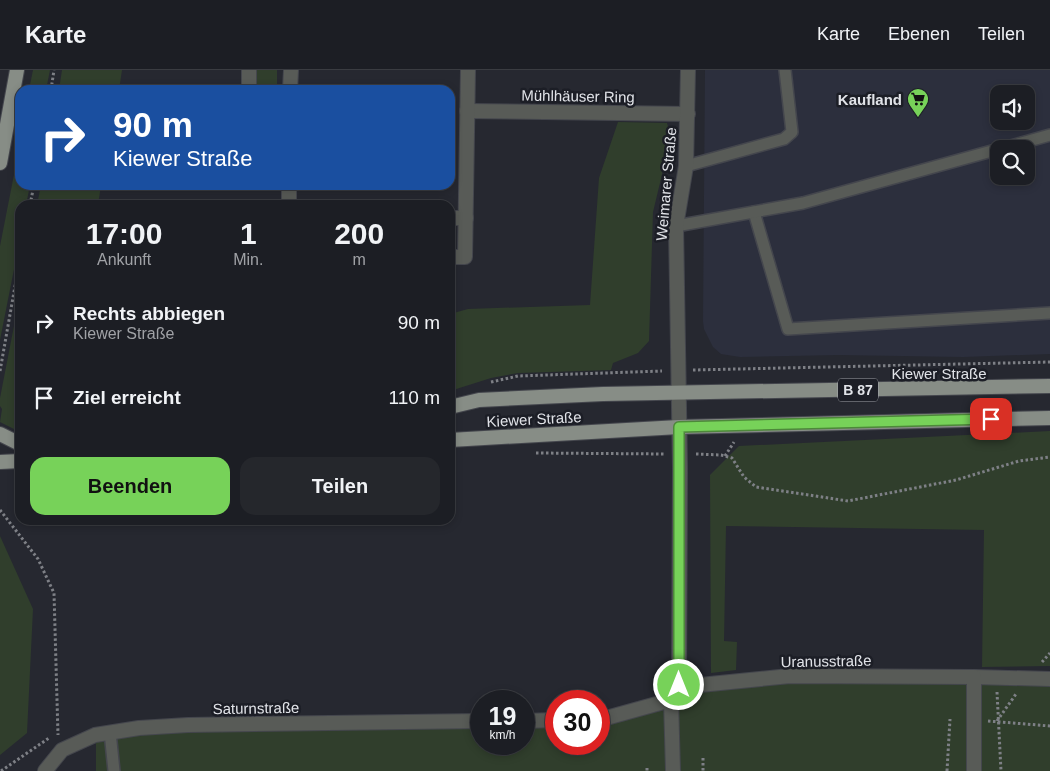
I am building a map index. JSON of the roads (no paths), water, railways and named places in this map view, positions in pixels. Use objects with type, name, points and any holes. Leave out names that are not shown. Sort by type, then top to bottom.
[{"type":"main road","points":[[0,163],[17,70]]},
{"type":"main road","name":"Kiewer Straße","points":[[455,406],[479,400],[678,392],[982,389],[1050,386]]},
{"type":"main road","name":"Kiewer Straße","points":[[455,440],[679,427],[1050,418]]},
{"type":"main road","points":[[0,434],[15,442]]},
{"type":"main road","points":[[0,462],[15,460]]},
{"type":"street","points":[[249,70],[249,85]]},
{"type":"street","points":[[290,70],[290,85]]},
{"type":"street","points":[[455,257],[466,257],[468,70]]},
{"type":"street","name":"Weimarer Straße","points":[[678,392],[676,226],[686,166],[688,70]]},
{"type":"street","name":"Mühlhäuser Ring","points":[[468,111],[688,114]]},
{"type":"street","points":[[455,218],[466,218]]},
{"type":"street","points":[[673,771],[671,700],[679,685],[678,392]]},
{"type":"street","name":"Uranusstraße","points":[[679,685],[700,685],[790,676],[1050,679]]},
{"type":"street","points":[[974,677],[974,771]]},
{"type":"street","points":[[610,717],[671,700]]},
{"type":"street","name":"Saturnstraße","points":[[45,771],[62,750],[94,735],[110,732],[188,725],[470,721]]},
{"type":"lane","points":[[686,166],[784,139],[792,132],[785,70]]},
{"type":"lane","points":[[1032,140],[1050,135]]},
{"type":"lane","points":[[676,226],[803,202],[990,151]]},
{"type":"lane","points":[[754,212],[788,329],[1050,313]]},
{"type":"lane","points":[[110,732],[114,771]]},
{"type":"place","name":"Kaufland","points":[[918,118]]}]
